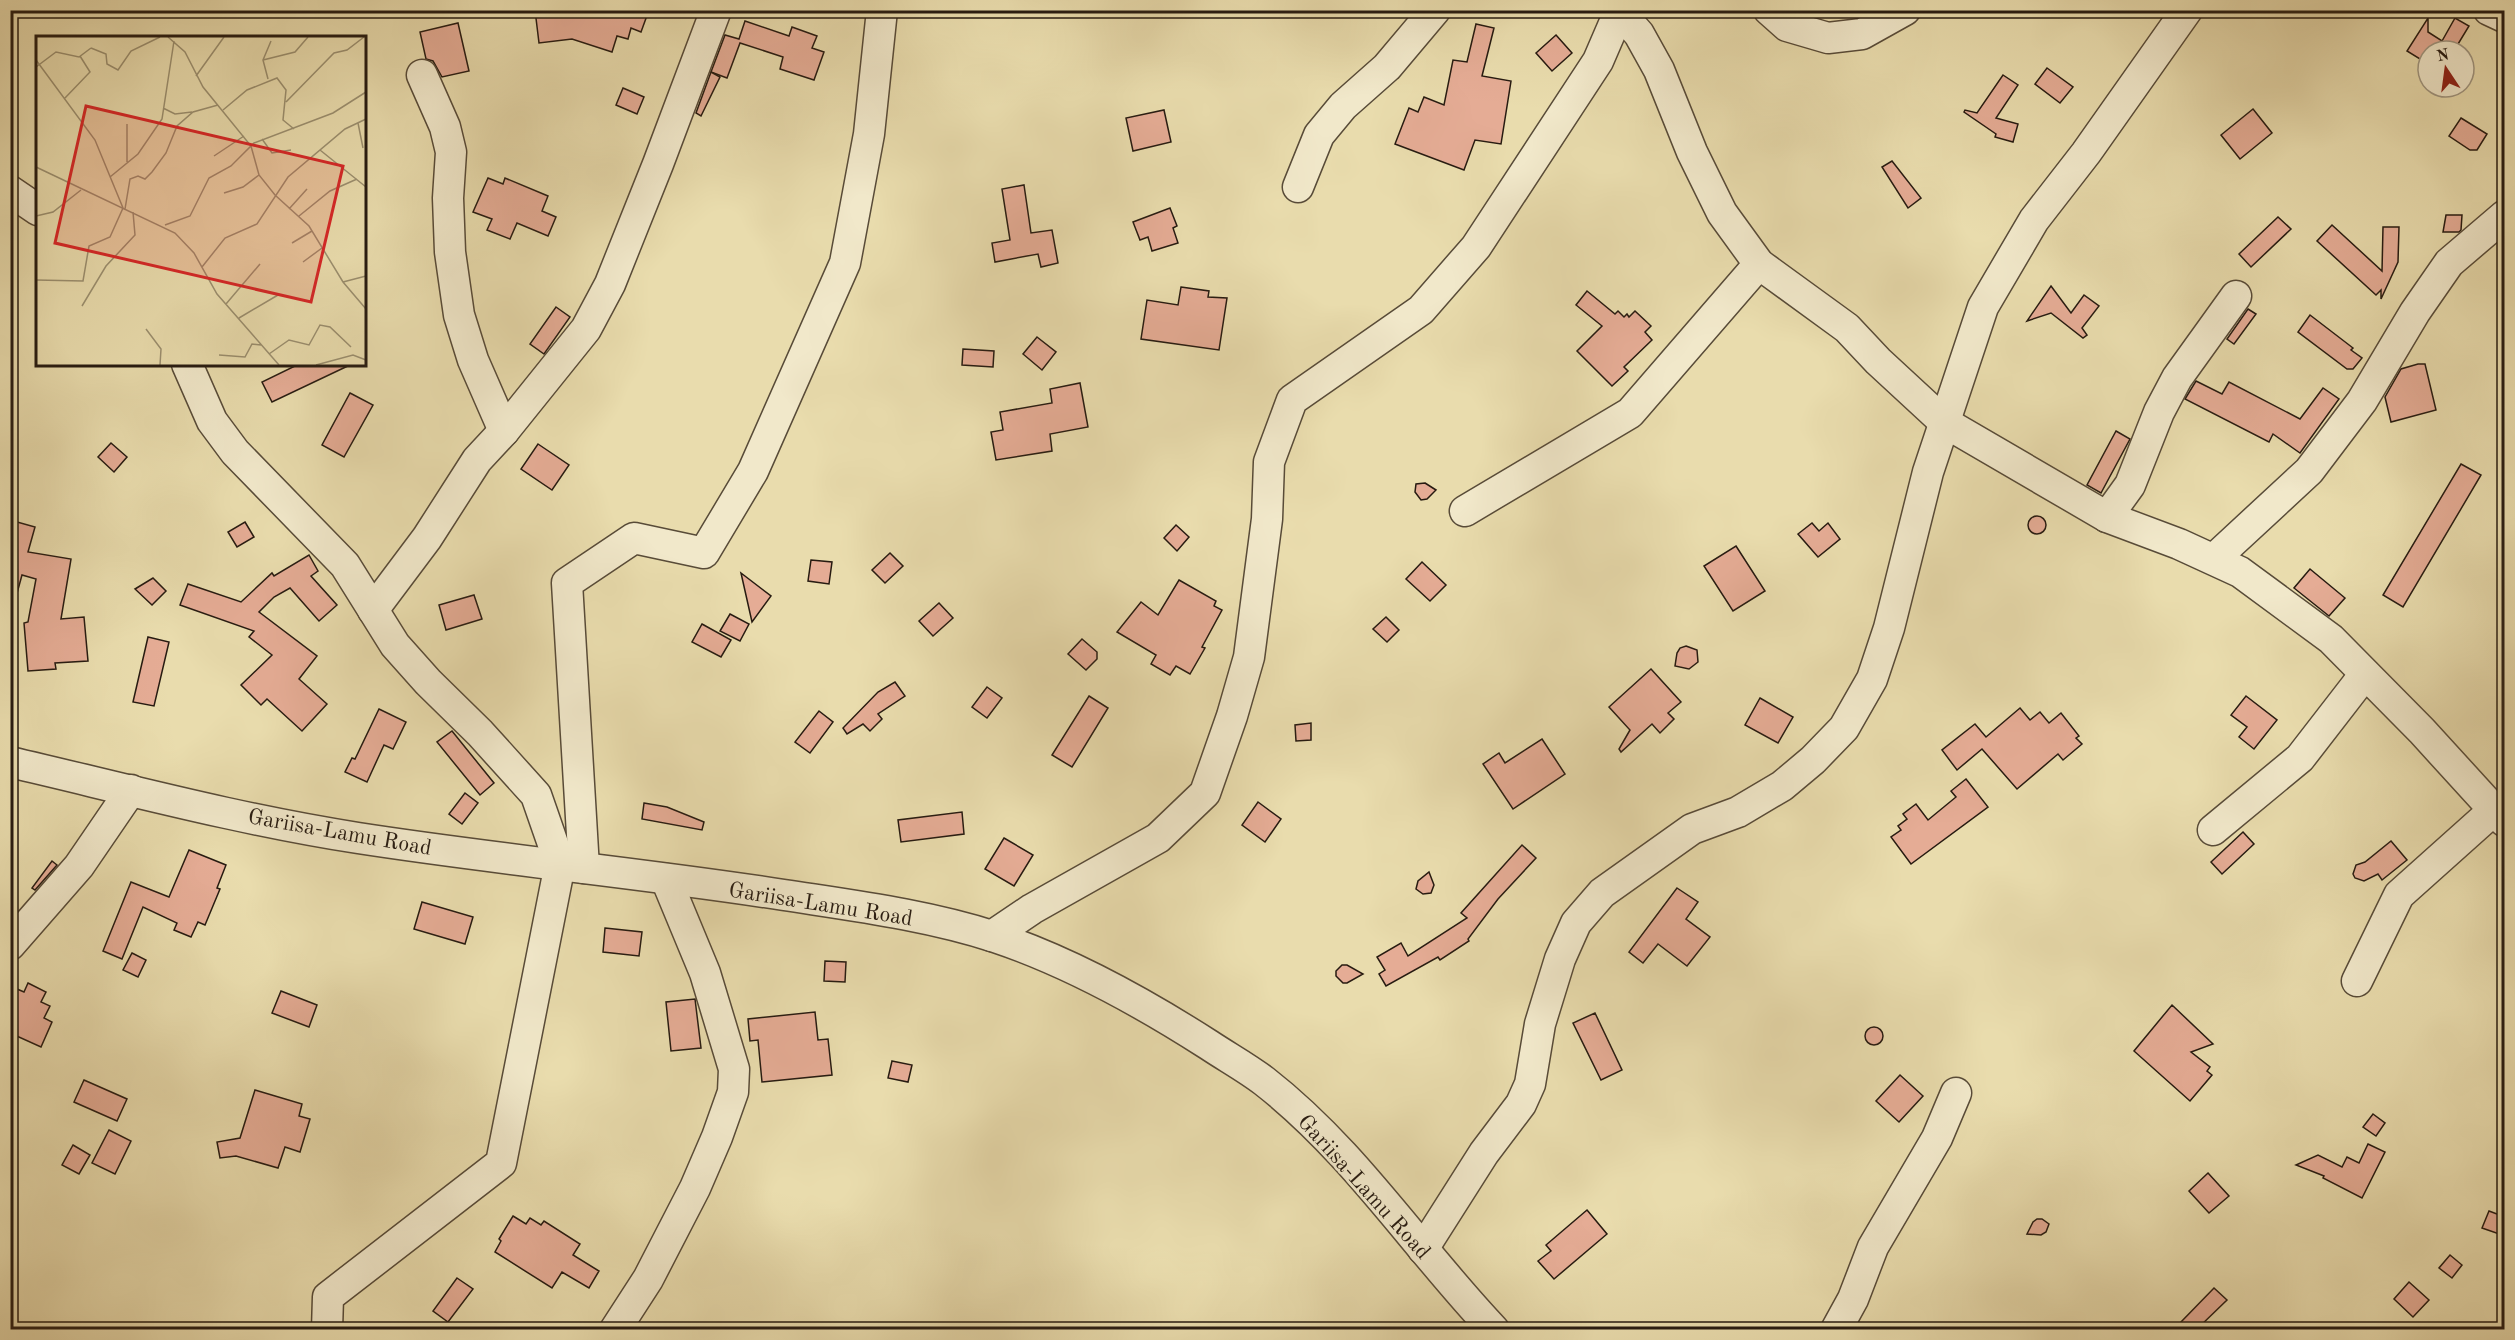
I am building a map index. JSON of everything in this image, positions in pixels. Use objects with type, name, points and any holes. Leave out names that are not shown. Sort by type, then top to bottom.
[{"type":"street","points":[[373,610],[428,538],[477,460],[586,329],[610,284],[716,10]]},
{"type":"street","points":[[327,1329],[328,1297],[501,1162],[572,866],[567,584],[634,537],[704,553],[753,471],[845,263],[869,134],[882,10]]},
{"type":"street","points":[[1298,187],[1319,135],[1343,106],[1387,68],[1435,10]]},
{"type":"street","points":[[1769,10],[1787,26],[1828,38],[1862,34],[1905,10]]},
{"type":"street","points":[[1423,1249],[1484,1153],[1521,1104],[1530,1084],[1540,1024],[1560,959],[1576,923],[1602,893],[1692,829],[1738,812],[1782,786],[1813,760],[1844,728],[1872,679],[1889,628],[1928,472],[1983,307],[2028,230],[2187,10]]},
{"type":"street","points":[[2489,10],[2505,17]]},
{"type":"street","points":[[992,936],[1032,909],[1158,838],[1205,793],[1232,716],[1249,657],[1267,519],[1269,462],[1292,400],[1421,310],[1476,247],[1598,62],[1619,11],[1639,34],[1659,70],[1692,152],[1722,213],[1759,264],[1847,328],[1878,361],[1944,422],[2108,517],[2179,544],[2240,572],[2331,639],[2499,816],[2399,895],[2356,981]]},
{"type":"street","points":[[422,75],[445,127],[451,152],[447,198],[450,252],[459,315],[473,360],[504,430]]},
{"type":"street","points":[[10,191],[36,209]]},
{"type":"street","points":[[2214,559],[2309,471],[2362,401],[2415,312],[2449,263],[2505,216]]},
{"type":"street","points":[[1465,511],[1630,413],[1759,264]]},
{"type":"street","points":[[2108,517],[2130,485],[2159,412],[2177,378],[2236,296]]},
{"type":"street","points":[[188,366],[212,421],[235,452],[345,565],[395,645],[536,795],[572,866]]},
{"type":"street","points":[[2213,830],[2300,758],[2365,674]]},
{"type":"street","name":"Gariisa-Lamu Road","points":[[10,762],[276,823],[358,838],[864,908],[959,927],[1031,950],[1168,1019],[1263,1080],[1323,1134],[1460,1294],[1494,1329]]},
{"type":"street","points":[[10,945],[79,866],[131,790]]},
{"type":"street","points":[[615,1329],[648,1279],[695,1188],[733,1092],[734,1069],[705,972],[666,879]]},
{"type":"street","points":[[1836,1329],[1853,1299],[1874,1247],[1936,1138],[1956,1093]]},
{"type":"building","points":[[535,10],[649,10],[641,32],[631,28],[628,39],[617,36],[612,52],[572,39],[539,43]]},
{"type":"building","points":[[2428,18],[2428,32],[2439,39],[2416,39],[2416,57],[2407,51]]},
{"type":"building","points":[[2455,18],[2469,26],[2461,39],[2443,39]]},
{"type":"building","points":[[745,21],[789,36],[792,27],[817,36],[812,48],[824,52],[814,80],[780,69],[783,57],[740,43],[727,78],[711,72],[725,35],[739,39]]},
{"type":"building","points":[[458,23],[469,71],[442,77],[433,61],[426,59],[420,32]]},
{"type":"building","points":[[1476,24],[1494,28],[1482,76],[1511,81],[1501,144],[1475,140],[1464,170],[1395,144],[1409,108],[1418,112],[1424,97],[1444,105],[1453,60],[1467,62]]},
{"type":"building","points":[[1556,35],[1572,53],[1552,71],[1536,53]]},
{"type":"building","points":[[2047,68],[2073,87],[2060,103],[2035,84]]},
{"type":"building","points":[[711,72],[720,77],[701,116],[696,113]]},
{"type":"building","points":[[2003,75],[2018,85],[1996,118],[2018,124],[2013,142],[1995,137],[1996,134],[1964,112],[1965,110],[1977,113]]},
{"type":"building","points":[[623,88],[644,97],[637,114],[616,105]]},
{"type":"building","points":[[2253,109],[2272,133],[2240,159],[2221,135]]},
{"type":"building","points":[[1164,110],[1171,142],[1133,151],[1126,118]]},
{"type":"building","points":[[2461,118],[2487,134],[2477,150],[2470,150],[2449,136]]},
{"type":"building","points":[[1892,161],[1921,198],[1908,208],[1882,167]]},
{"type":"building","points":[[488,178],[503,184],[505,178],[548,196],[542,211],[556,217],[548,236],[517,223],[510,239],[487,230],[492,219],[473,212]]},
{"type":"building","points":[[1024,185],[1031,233],[1052,230],[1058,263],[1041,267],[1038,254],[995,262],[992,243],[1010,240],[1002,189]]},
{"type":"building","points":[[1170,208],[1177,226],[1173,228],[1178,243],[1152,251],[1148,237],[1140,240],[1133,222]]},
{"type":"building","points":[[2446,215],[2462,215],[2459,232],[2443,232]]},
{"type":"building","points":[[2278,217],[2291,229],[2251,267],[2239,254]]},
{"type":"building","points":[[2332,225],[2382,271],[2383,227],[2399,227],[2398,262],[2381,299],[2381,290],[2376,295],[2317,241]]},
{"type":"building","points":[[2051,286],[2071,313],[2084,295],[2099,306],[2082,328],[2087,335],[2083,338],[2051,313],[2027,321]]},
{"type":"building","points":[[1181,287],[1209,291],[1208,297],[1227,298],[1219,350],[1141,339],[1147,300],[1178,305]]},
{"type":"building","points":[[1587,291],[1615,314],[1618,311],[1624,317],[1627,314],[1629,317],[1635,311],[1651,326],[1645,332],[1652,340],[1624,367],[1628,371],[1612,386],[1577,351],[1602,326],[1576,305]]},
{"type":"building","points":[[556,307],[570,317],[544,354],[530,344]]},
{"type":"building","points":[[2248,309],[2256,314],[2234,344],[2227,339]]},
{"type":"building","points":[[2310,315],[2353,348],[2351,350],[2362,358],[2353,369],[2347,369],[2298,332]]},
{"type":"building","points":[[1037,337],[1056,352],[1042,370],[1023,354]]},
{"type":"building","points":[[963,349],[994,351],[993,367],[962,365]]},
{"type":"building","points":[[2425,364],[2436,410],[2391,422],[2385,397],[2401,369]]},
{"type":"building","points":[[295,366],[348,366],[272,402],[262,382]]},
{"type":"building","points":[[2196,381],[2222,394],[2229,382],[2300,419],[2323,388],[2339,399],[2300,453],[2273,434],[2269,442],[2185,399]]},
{"type":"building","points":[[1080,383],[1088,427],[1050,434],[1052,451],[996,460],[991,432],[1003,430],[1000,412],[1052,403],[1050,389]]},
{"type":"building","points":[[350,393],[373,405],[344,457],[322,445]]},
{"type":"building","points":[[2116,431],[2130,439],[2101,493],[2087,485]]},
{"type":"building","points":[[111,443],[127,457],[114,472],[98,457]]},
{"type":"building","points":[[538,444],[569,465],[552,490],[521,469]]},
{"type":"building","points":[[2461,464],[2481,475],[2403,607],[2383,595]]},
{"type":"building","points":[[1425,483],[1436,490],[1427,499],[1421,500],[1415,492],[1416,484]]},
{"type":"building","points":[[2037,516],[2043,519],[2046,525],[2043,531],[2037,534],[2031,531],[2028,525],[2031,519]]},
{"type":"building","points":[[10,520],[35,527],[28,552],[71,559],[61,619],[84,617],[88,661],[55,663],[56,669],[28,671],[24,623],[28,622],[36,579],[22,575],[16,597],[10,596]]},
{"type":"building","points":[[245,522],[254,537],[237,547],[228,532]]},
{"type":"building","points":[[1812,523],[1819,531],[1828,523],[1840,539],[1818,557],[1798,534]]},
{"type":"building","points":[[1176,525],[1189,537],[1177,551],[1164,538]]},
{"type":"building","points":[[1736,546],[1765,591],[1733,611],[1704,566]]},
{"type":"building","points":[[890,553],[903,566],[885,583],[872,570]]},
{"type":"building","points":[[309,555],[318,571],[311,576],[337,605],[319,621],[290,588],[274,597],[259,612],[317,656],[299,679],[327,704],[302,731],[267,699],[261,705],[241,685],[272,655],[249,637],[254,631],[180,605],[188,584],[241,602],[272,573],[274,576]]},
{"type":"building","points":[[811,560],[832,562],[829,584],[808,581]]},
{"type":"building","points":[[1422,562],[1446,585],[1430,601],[1406,579]]},
{"type":"building","points":[[2310,569],[2345,598],[2329,616],[2294,588]]},
{"type":"building","points":[[741,573],[771,596],[752,622]]},
{"type":"building","points":[[153,578],[166,591],[152,605],[135,589]]},
{"type":"building","points":[[1179,580],[1216,601],[1214,606],[1222,610],[1190,674],[1176,666],[1170,675],[1151,664],[1156,655],[1117,632],[1141,602],[1158,615]]},
{"type":"building","points":[[474,595],[482,619],[446,630],[439,605]]},
{"type":"building","points":[[939,603],[953,618],[933,636],[919,621]]},
{"type":"building","points":[[730,614],[749,624],[740,641],[720,631]]},
{"type":"building","points":[[1386,617],[1399,630],[1387,642],[1373,629]]},
{"type":"building","points":[[702,624],[731,640],[721,657],[692,642]]},
{"type":"building","points":[[148,637],[169,642],[154,706],[133,702]]},
{"type":"building","points":[[1082,639],[1097,652],[1097,659],[1086,670],[1068,654]]},
{"type":"building","points":[[1686,646],[1697,650],[1698,662],[1689,669],[1675,666],[1677,653],[1680,648]]},
{"type":"building","points":[[1651,669],[1681,702],[1668,713],[1674,719],[1660,733],[1652,724],[1621,752],[1619,749],[1630,730],[1609,707]]},
{"type":"building","points":[[895,682],[905,696],[878,714],[882,719],[870,731],[863,724],[847,734],[843,728],[878,692]]},
{"type":"building","points":[[987,687],[1002,698],[987,718],[972,707]]},
{"type":"building","points":[[1089,696],[1108,708],[1072,767],[1052,755]]},
{"type":"building","points":[[2246,696],[2277,720],[2254,749],[2239,737],[2247,727],[2231,715]]},
{"type":"building","points":[[1760,698],[1793,717],[1778,743],[1745,725]]},
{"type":"building","points":[[2020,708],[2030,720],[2040,712],[2049,723],[2061,713],[2079,736],[2076,738],[2082,744],[2063,760],[2058,754],[2017,789],[1982,749],[1957,770],[1942,750],[1975,724],[1986,737]]},
{"type":"building","points":[[379,709],[406,722],[393,749],[384,745],[367,782],[345,772],[352,758],[355,759]]},
{"type":"building","points":[[819,711],[833,722],[810,753],[795,742]]},
{"type":"building","points":[[1311,723],[1311,740],[1296,741],[1295,725]]},
{"type":"building","points":[[452,731],[494,783],[480,795],[437,742]]},
{"type":"building","points":[[1542,739],[1565,774],[1513,809],[1483,764],[1499,753],[1505,763]]},
{"type":"building","points":[[1966,779],[1988,807],[1911,864],[1891,837],[1901,830],[1898,826],[1907,819],[1903,814],[1916,804],[1928,820],[1956,797],[1951,791]]},
{"type":"building","points":[[465,793],[478,803],[462,824],[449,814]]},
{"type":"building","points":[[1258,802],[1281,819],[1265,842],[1242,825]]},
{"type":"building","points":[[644,803],[667,807],[704,822],[702,830],[642,819]]},
{"type":"building","points":[[962,812],[964,834],[901,842],[898,820]]},
{"type":"building","points":[[2243,832],[2254,844],[2222,874],[2211,862]]},
{"type":"building","points":[[1004,838],[1033,855],[1014,886],[985,869]]},
{"type":"building","points":[[2391,841],[2407,860],[2382,880],[2378,874],[2364,881],[2355,878],[2353,874],[2356,865],[2365,862]]},
{"type":"building","points":[[1522,845],[1536,858],[1498,899],[1468,939],[1469,941],[1440,960],[1438,957],[1386,986],[1379,974],[1385,970],[1377,957],[1401,943],[1408,956],[1467,918],[1461,913]]},
{"type":"building","points":[[189,850],[226,865],[217,888],[220,889],[205,925],[198,922],[191,937],[174,930],[177,923],[143,907],[122,959],[103,951],[131,882],[169,897]]},
{"type":"building","points":[[52,861],[57,865],[35,890],[32,888]]},
{"type":"building","points":[[1429,872],[1434,885],[1431,893],[1423,894],[1416,889],[1418,881]]},
{"type":"building","points":[[1677,888],[1698,902],[1686,919],[1710,937],[1687,966],[1658,944],[1643,963],[1629,952]]},
{"type":"building","points":[[422,902],[473,917],[465,944],[414,929]]},
{"type":"building","points":[[605,928],[642,932],[639,956],[603,952]]},
{"type":"building","points":[[132,953],[146,960],[138,977],[123,970]]},
{"type":"building","points":[[825,961],[846,962],[845,982],[824,981]]},
{"type":"building","points":[[1342,965],[1347,965],[1363,974],[1343,983],[1336,976],[1336,971]]},
{"type":"building","points":[[28,983],[46,992],[41,1002],[50,1006],[44,1018],[52,1022],[41,1047],[10,1033],[10,986],[24,992]]},
{"type":"building","points":[[281,991],[317,1005],[309,1027],[272,1013]]},
{"type":"building","points":[[695,999],[701,1048],[671,1051],[666,1002]]},
{"type":"building","points":[[2172,1005],[2213,1044],[2191,1052],[2210,1067],[2207,1071],[2212,1075],[2190,1101],[2134,1051]]},
{"type":"building","points":[[815,1012],[818,1040],[828,1039],[832,1075],[762,1082],[758,1040],[750,1041],[748,1019]]},
{"type":"building","points":[[1595,1013],[1622,1070],[1601,1080],[1573,1023]]},
{"type":"building","points":[[1874,1027],[1880,1030],[1883,1036],[1880,1042],[1874,1045],[1868,1042],[1865,1036],[1868,1030]]},
{"type":"building","points":[[892,1061],[912,1065],[908,1082],[888,1078]]},
{"type":"building","points":[[1900,1075],[1923,1096],[1899,1122],[1876,1101]]},
{"type":"building","points":[[84,1080],[127,1099],[117,1121],[74,1102]]},
{"type":"building","points":[[255,1090],[302,1104],[299,1116],[310,1119],[300,1152],[285,1147],[278,1168],[236,1156],[220,1158],[217,1142],[240,1138]]},
{"type":"building","points":[[2373,1114],[2385,1123],[2376,1136],[2363,1127]]},
{"type":"building","points":[[109,1130],[131,1141],[115,1174],[92,1163]]},
{"type":"building","points":[[2368,1144],[2385,1152],[2362,1198],[2323,1178],[2324,1176],[2296,1165],[2318,1155],[2342,1167],[2347,1157],[2359,1163]]},
{"type":"building","points":[[73,1145],[90,1155],[79,1174],[62,1165]]},
{"type":"building","points":[[2208,1173],[2229,1196],[2209,1213],[2189,1191]]},
{"type":"building","points":[[1587,1210],[1607,1234],[1554,1279],[1538,1261],[1551,1251],[1546,1245]]},
{"type":"building","points":[[2489,1211],[2505,1217],[2505,1236],[2482,1228]]},
{"type":"building","points":[[513,1216],[526,1224],[530,1218],[541,1225],[544,1221],[580,1244],[573,1255],[599,1271],[589,1288],[562,1272],[552,1288],[495,1252],[501,1241],[499,1239]]},
{"type":"building","points":[[2042,1219],[2049,1224],[2046,1232],[2041,1235],[2027,1234],[2033,1222]]},
{"type":"building","points":[[2450,1255],[2462,1265],[2452,1278],[2439,1268]]},
{"type":"building","points":[[457,1278],[473,1289],[448,1322],[433,1311]]},
{"type":"building","points":[[2409,1282],[2429,1300],[2413,1317],[2394,1299]]},
{"type":"building","points":[[2214,1288],[2227,1300],[2197,1329],[2189,1329],[2181,1322]]}]
